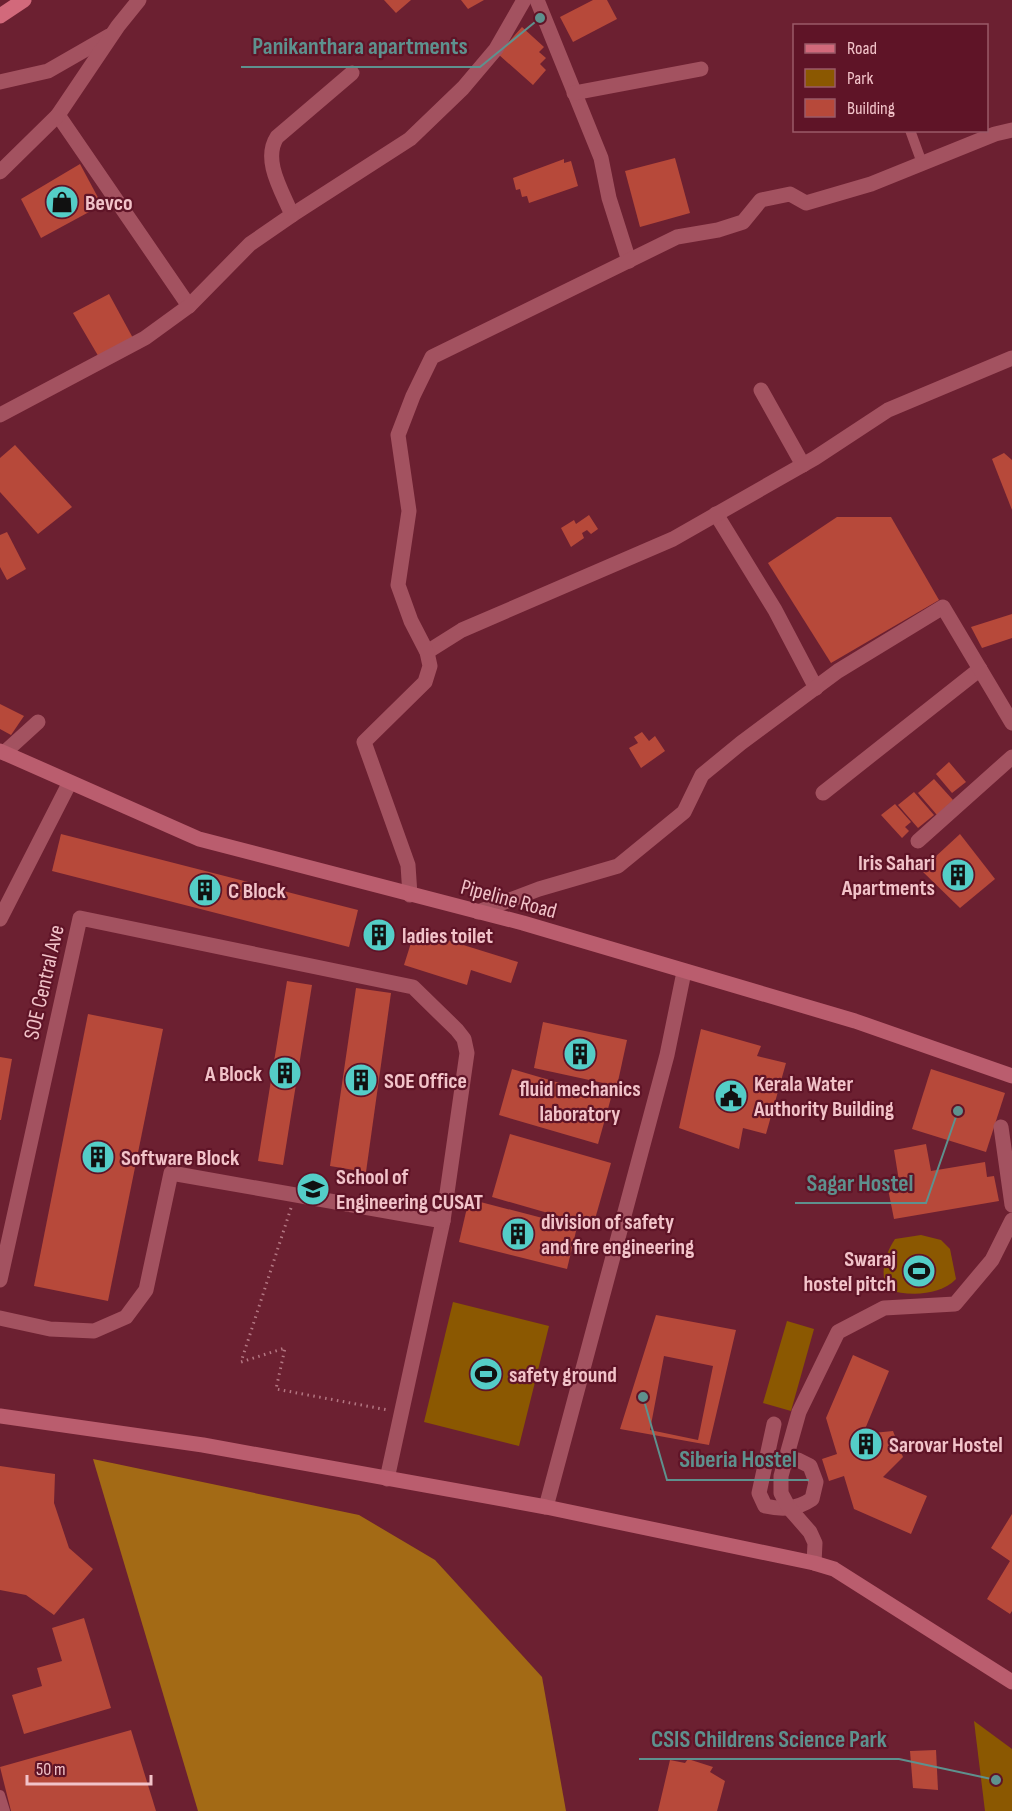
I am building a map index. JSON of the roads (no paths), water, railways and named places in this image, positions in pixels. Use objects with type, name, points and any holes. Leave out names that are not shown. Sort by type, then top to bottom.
[{"type":"main road","points":[[0,16],[24,0]]},
{"type":"street","points":[[0,172],[58,115],[139,0]]},
{"type":"street","points":[[0,416],[145,338],[189,306],[250,244],[410,139],[463,88],[489,57],[524,0]]},
{"type":"street","points":[[537,0],[601,158],[609,198],[629,261]]},
{"type":"street","points":[[0,82],[48,72],[113,34]]},
{"type":"street","points":[[574,93],[701,69]]},
{"type":"street","points":[[292,215],[269,157],[271,146],[277,137],[352,73]]},
{"type":"street","points":[[58,115],[189,306]]},
{"type":"street","points":[[410,895],[408,865],[364,742],[425,682],[430,666],[427,652],[398,585],[409,511],[398,435],[412,396],[432,357],[677,237],[718,230],[743,222],[761,200],[790,194],[806,203],[871,184],[1012,130]]},
{"type":"street","points":[[427,652],[462,630],[673,539],[803,465],[888,410],[1012,358]]},
{"type":"street","points":[[761,390],[803,465]]},
{"type":"street","points":[[716,514],[775,610],[816,688]]},
{"type":"street","points":[[478,912],[539,889],[618,866],[684,812],[702,775],[838,671],[943,607],[1012,723]]},
{"type":"street","points":[[823,793],[980,669]]},
{"type":"street","points":[[2,752],[38,722]]},
{"type":"street","name":"Pipeline Road","points":[[2,752],[69,784],[199,839],[478,912],[855,1021],[1012,1077]]},
{"type":"street","points":[[918,841],[1012,757]]},
{"type":"street","points":[[0,920],[69,784]]},
{"type":"street","name":"SOE Central Ave","points":[[0,1280],[80,918],[413,987],[464,1039],[467,1053],[464,1090],[443,1221]]},
{"type":"street","points":[[546,1508],[667,1055],[684,972]]},
{"type":"street","points":[[1001,1127],[1012,1205]]},
{"type":"street","points":[[0,1318],[50,1329],[94,1331],[126,1317],[146,1290],[171,1173],[443,1221],[387,1479]]},
{"type":"street","points":[[814,1563],[814,1543],[810,1532],[789,1508],[781,1492],[784,1462],[799,1412],[838,1332],[884,1308],[955,1304],[992,1260],[1012,1220]]},
{"type":"street","points":[[0,1416],[203,1445],[546,1508],[814,1563],[834,1569],[1012,1682]]},
{"type":"street","points":[[774,1424],[759,1493],[765,1506],[800,1507],[812,1499],[816,1482],[810,1466],[798,1460],[784,1462]]},
{"type":"lane","points":[[911,132],[922,163]]},
{"type":"lane","points":[[0,1796],[5,1811]]},
{"type":"place","name":"Panikanthara apartments","points":[[540,18]]},
{"type":"place","name":"Bevco","points":[[62,202]]},
{"type":"place","name":"Iris Sahari Apartments","points":[[958,875]]},
{"type":"place","name":"C Block","points":[[205,890]]},
{"type":"place","name":"ladies toilet","points":[[379,935]]},
{"type":"place","name":"fluid mechanics laboratory","points":[[580,1054]]},
{"type":"place","name":"A Block","points":[[285,1073]]},
{"type":"place","name":"SOE Office","points":[[361,1080]]},
{"type":"place","name":"Kerala Water Authority Building","points":[[731,1096]]},
{"type":"place","name":"Sagar Hostel","points":[[958,1111]]},
{"type":"place","name":"Software Block","points":[[98,1157]]},
{"type":"place","name":"School of Engineering CUSAT","points":[[313,1189]]},
{"type":"place","name":"division of safety and fire engineering","points":[[518,1234]]},
{"type":"place","name":"Swaraj hostel pitch","points":[[919,1271]]},
{"type":"place","name":"safety ground","points":[[486,1374]]},
{"type":"place","name":"Siberia Hostel","points":[[643,1397]]},
{"type":"place","name":"Sarovar Hostel","points":[[866,1444]]},
{"type":"place","name":"CSIS Childrens Science Park","points":[[996,1780]]}]
